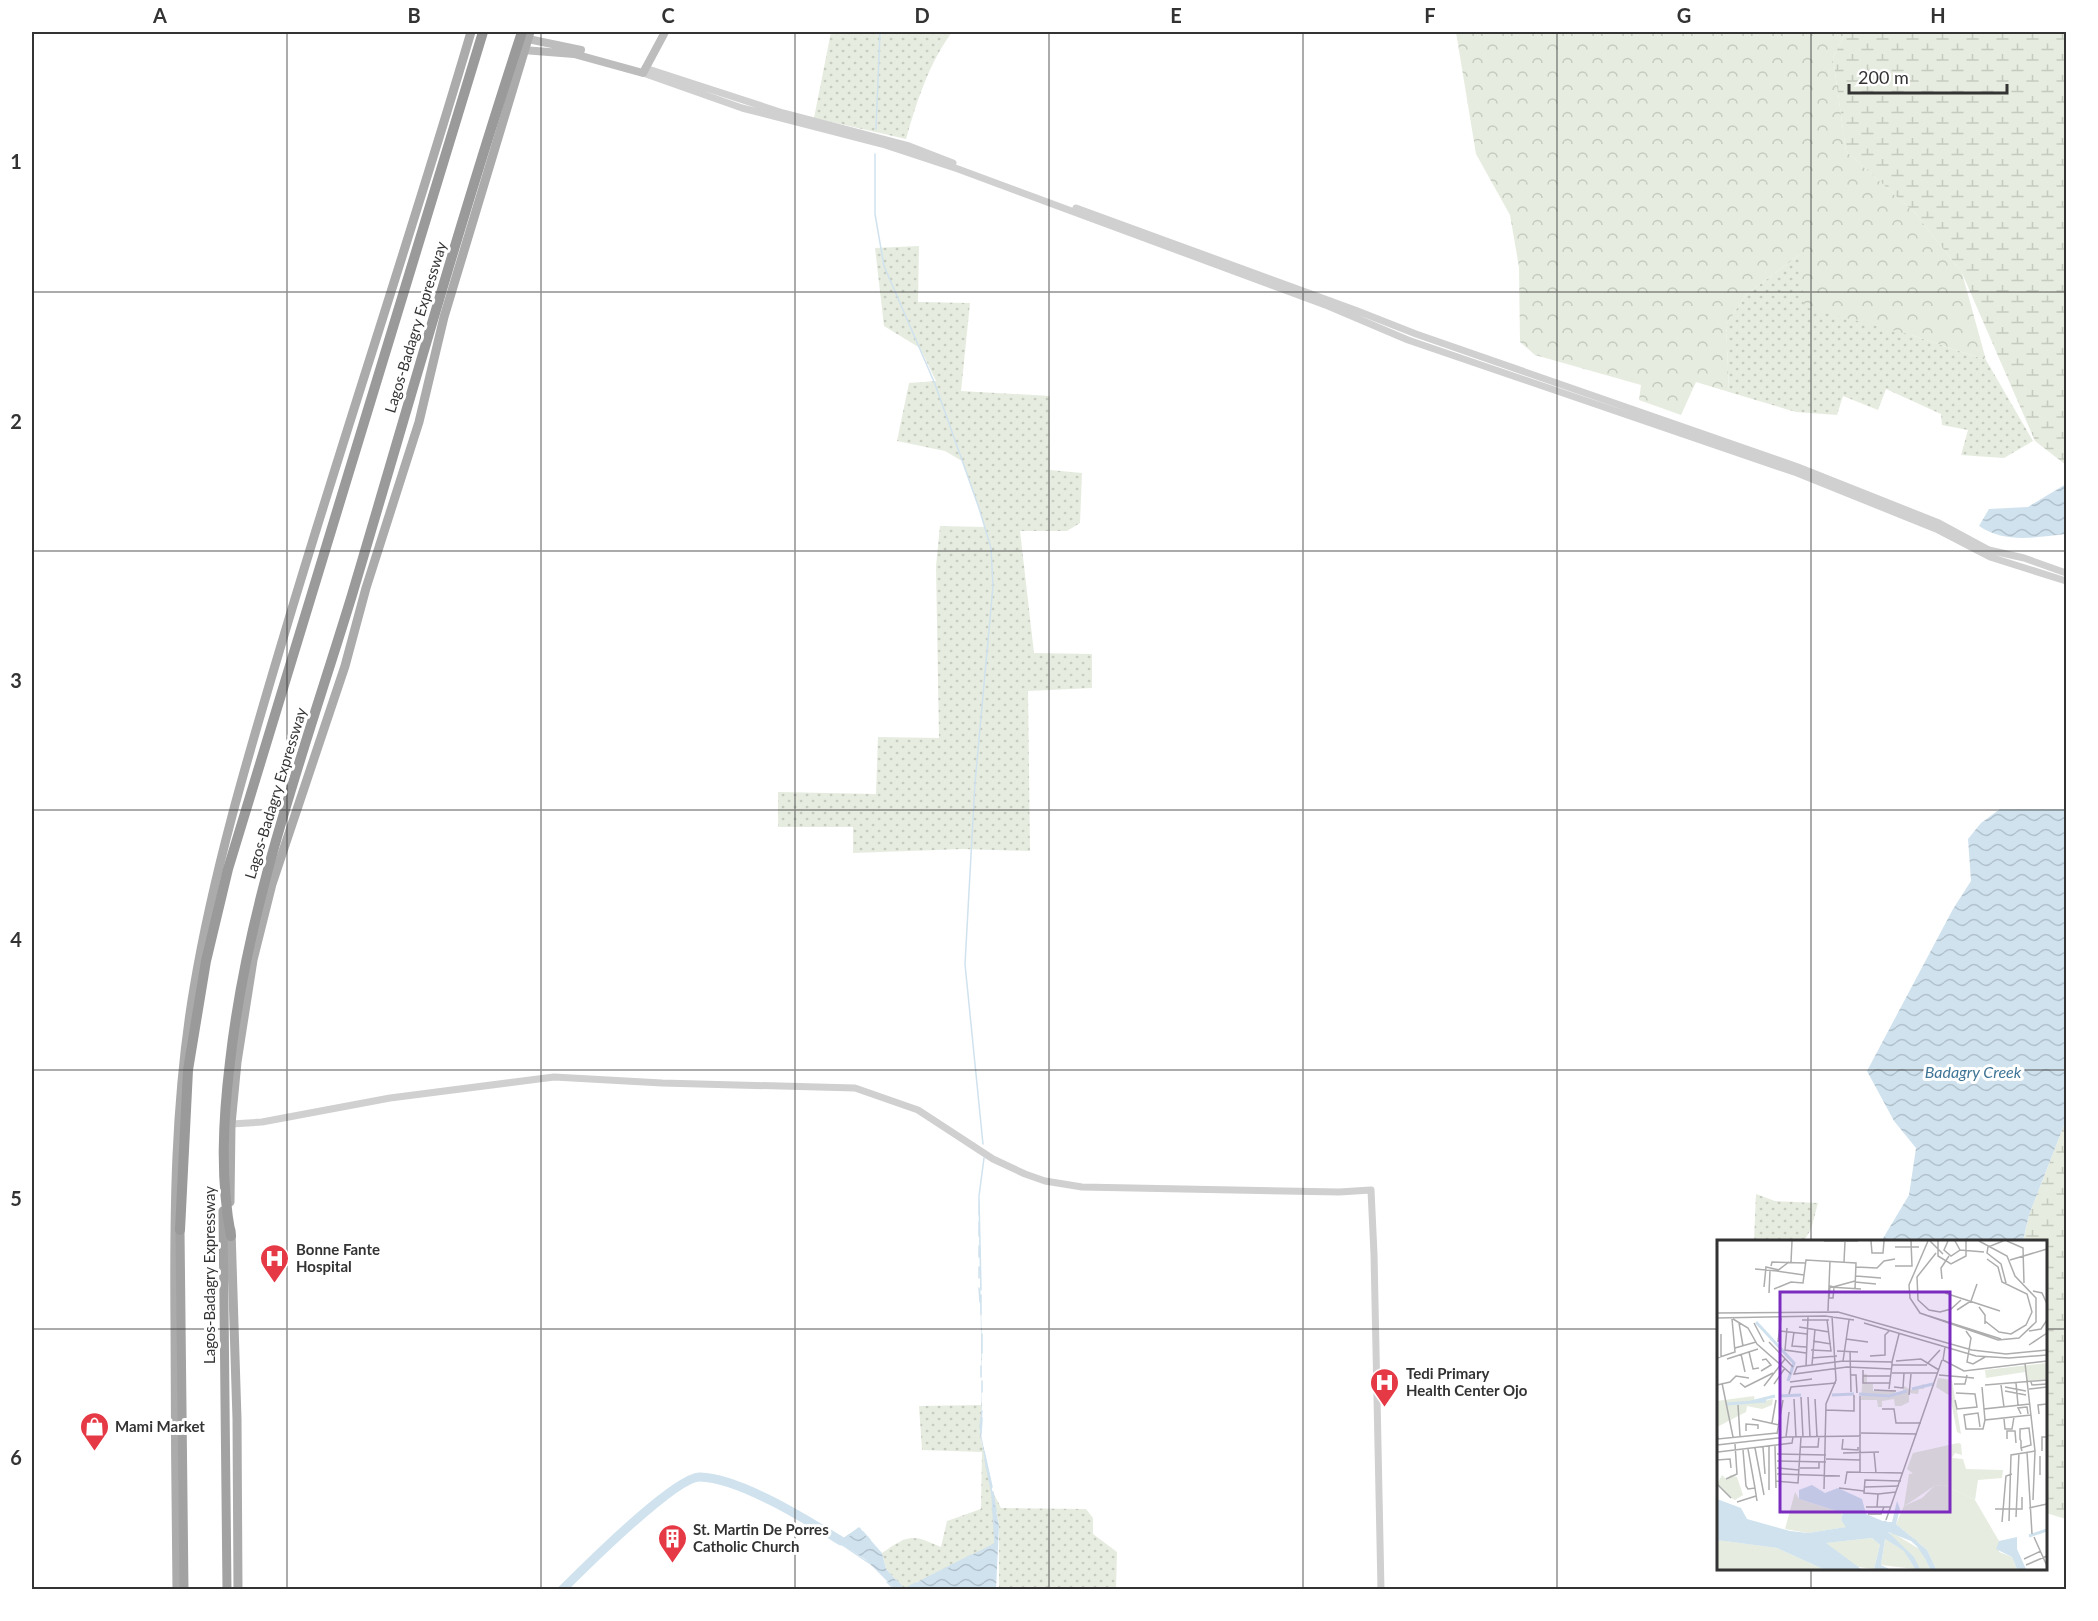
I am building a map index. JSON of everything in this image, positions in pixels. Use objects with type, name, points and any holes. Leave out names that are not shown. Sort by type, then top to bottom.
[{"type":"highway","name":"Lagos-Badagry Expressway","points":[[184,1590],[180,1230],[188,1070],[206,961],[228,869],[483,32]]},
{"type":"highway","name":"Lagos-Badagry Expressway","points":[[227,1590],[224,1118],[232,1040],[244,969],[265,874],[488,136],[527,34]]},
{"type":"highway","points":[[224,1161],[231,1236]]},
{"type":"main road","points":[[177,1590],[175,1164],[184,1060],[194,987],[207,919],[242,775],[367,362],[394,288],[471,32]]},
{"type":"main road","points":[[644,71],[665,32]]},
{"type":"main road","points":[[527,34],[644,71]]},
{"type":"main road","name":"Lagos-Badagry Expressway","points":[[238,1590],[231,1124],[237,1062],[253,960],[272,884],[345,666],[366,588],[399,488],[431,378],[444,316],[527,34]]},
{"type":"main road","points":[[523,50],[574,54],[644,71]]},
{"type":"street","points":[[644,71],[737,102],[919,156],[1452,351],[1797,473],[1936,529],[1990,557],[2067,581]]},
{"type":"street","points":[[1452,351],[1798,467],[1939,523],[1989,550],[2024,558],[2067,573]]},
{"type":"street","points":[[231,1124],[262,1122],[474,1085],[554,1077],[662,1083],[846,1088],[866,1091],[918,1110],[993,1159],[1045,1181],[1092,1187],[1339,1192],[1371,1190],[1381,1590]]},
{"type":"green space","points":[[831,32],[952,32],[930,69],[906,139],[814,118]]},
{"type":"green space","points":[[1456,32],[1846,32],[1833,58],[1846,151],[1916,214],[1962,273],[1986,360],[1911,335],[1804,307],[1799,255],[1747,294],[1726,324],[1729,392],[1696,382],[1681,415],[1639,400],[1641,385],[1535,355],[1520,342],[1519,267],[1510,215],[1476,154]]},
{"type":"green space","points":[[1846,32],[2066,32],[2066,465],[2035,441],[1962,273],[1916,214],[1846,151],[1833,58]]},
{"type":"green space","points":[[919,246],[918,302],[970,303],[961,391],[1050,396],[1050,470],[1082,473],[1080,523],[1067,531],[1020,531],[1034,653],[1092,654],[1092,688],[1028,691],[1030,851],[963,849],[853,853],[853,827],[778,827],[778,792],[876,794],[878,737],[939,738],[936,566],[940,526],[985,527],[962,461],[945,451],[897,441],[909,383],[936,381],[920,348],[884,326],[875,248]]},
{"type":"green space","points":[[1799,255],[1911,335],[1986,360],[2033,441],[2004,458],[1961,455],[1968,430],[1942,425],[1941,414],[1886,389],[1878,410],[1843,396],[1837,415],[1796,412],[1729,392],[1726,324],[1747,294]]},
{"type":"green space","points":[[2066,1120],[2066,1519],[2047,1513],[2047,1240],[2023,1240],[2029,1215]]},
{"type":"green space","points":[[1756,1194],[1775,1201],[1818,1203],[1811,1229],[1805,1240],[1754,1240]]},
{"type":"green space","points":[[982,1405],[980,1434],[992,1494],[995,1544],[904,1589],[886,1569],[882,1553],[899,1542],[911,1538],[941,1547],[947,1521],[981,1509],[982,1452],[922,1450],[919,1406]]},
{"type":"green space","points":[[992,1490],[1001,1508],[1086,1509],[1093,1518],[1093,1534],[1117,1552],[1116,1589],[999,1589],[999,1526]]},
{"type":"water","points":[[2066,484],[2066,534],[2032,538],[2010,537],[1989,532],[1979,526],[1989,509],[2028,507]]},
{"type":"water","name":"Badagry Creek","points":[[2000,809],[2066,809],[2066,1120],[2029,1215],[2023,1240],[1882,1240],[1909,1195],[1916,1148],[1894,1121],[1867,1071],[1953,909],[1971,881],[1968,839],[1981,823]]},
{"type":"water","points":[[979,1196],[982,1354],[982,1381]]},
{"type":"water","points":[[981,1416],[981,1434],[999,1526],[996,1589],[904,1589],[995,1543],[992,1494],[980,1434]]},
{"type":"water","points":[[859,1527],[882,1553],[886,1569],[904,1589],[895,1589],[865,1559],[838,1542]]},
{"type":"waterway","points":[[876,129],[880,32]]},
{"type":"waterway","points":[[875,154],[875,214],[884,266],[935,384],[991,548],[993,586],[975,783],[965,964],[983,1144]]},
{"type":"waterway","points":[[979,1196],[984,1158]]},
{"type":"waterway","points":[[979,1197],[981,1290]]},
{"type":"waterway","points":[[979,1201],[979,1215]]},
{"type":"waterway","points":[[979,1222],[979,1236]]},
{"type":"waterway","points":[[979,1246],[979,1257]]},
{"type":"waterway","points":[[979,1267],[979,1278]]},
{"type":"waterway","points":[[979,1288],[980,1302]]},
{"type":"waterway","points":[[981,1295],[981,1314]]},
{"type":"waterway","points":[[982,1334],[982,1353]]},
{"type":"waterway","points":[[981,1366],[981,1377]]},
{"type":"waterway","points":[[982,1381],[982,1392]]},
{"type":"waterway","points":[[980,1428],[982,1411]]},
{"type":"waterway","points":[[981,1434],[982,1418]]},
{"type":"waterway","points":[[984,1451],[992,1487]]},
{"type":"waterway","points":[[985,1459],[992,1494],[995,1544],[993,1545]]},
{"type":"waterway","points":[[562,1590],[651,1507],[671,1491],[700,1477],[734,1484],[773,1501],[841,1541]]},
{"type":"waterway","points":[[993,1492],[996,1511]]},
{"type":"waterway","points":[[860,1529],[838,1542],[869,1563]]},
{"type":"waterway","points":[[863,1532],[870,1540]]},
{"type":"waterway","points":[[923,1580],[972,1555]]},
{"type":"waterway","points":[[896,1580],[904,1589],[916,1583]]},
{"type":"waterway","points":[[887,1582],[895,1590]]},
{"type":"place","name":"Bonne Fante Hospital","points":[[275,1284]]},
{"type":"place","name":"Tedi Primary Health Center Ojo","points":[[1385,1408]]},
{"type":"place","name":"Mami Market","points":[[94,1452]]},
{"type":"place","name":"St. Martin De Porres Catholic Church","points":[[672,1564]]}]
